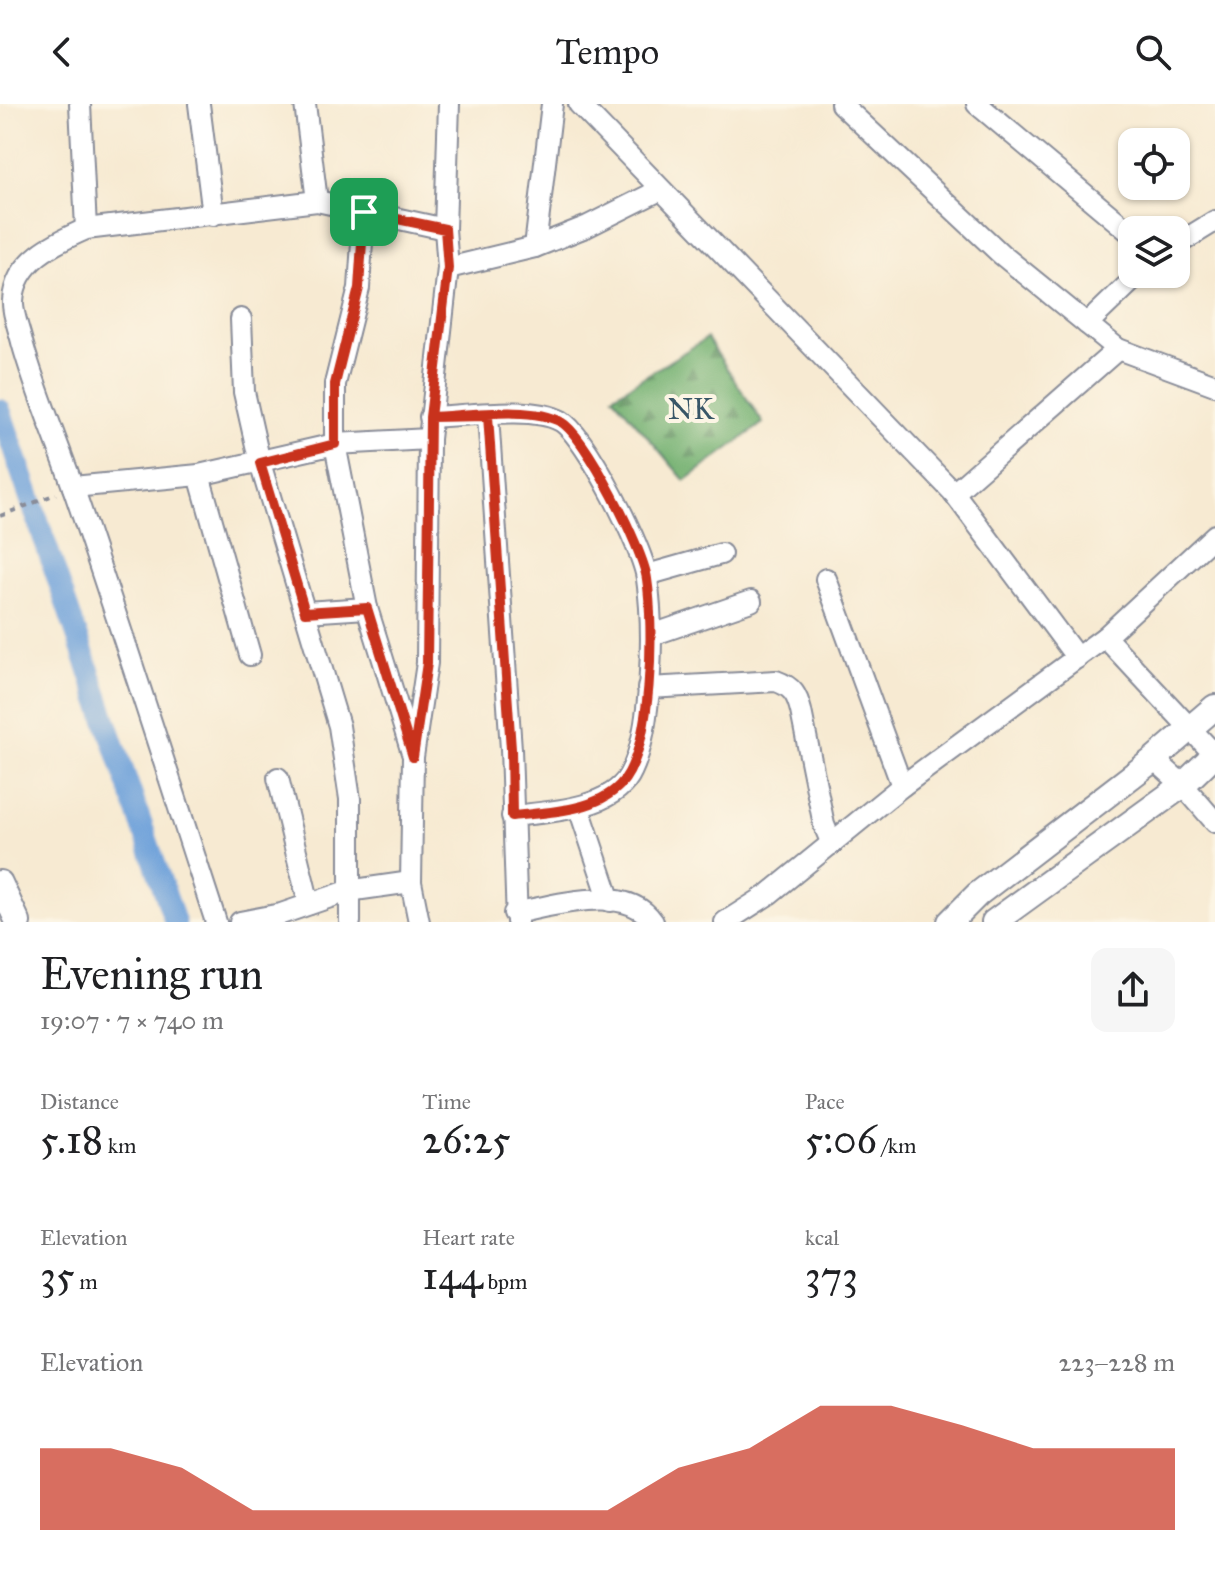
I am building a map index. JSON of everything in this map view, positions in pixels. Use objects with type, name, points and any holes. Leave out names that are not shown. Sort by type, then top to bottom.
[{"type":"street","points":[[80,104],[86,229]]},
{"type":"street","points":[[199,104],[213,215]]},
{"type":"street","points":[[305,104],[317,201]]},
{"type":"street","points":[[419,922],[411,882],[413,757],[427,663],[429,439],[448,268],[445,229],[449,104]]},
{"type":"street","points":[[535,247],[552,104]]},
{"type":"street","points":[[579,104],[954,493],[1077,658]]},
{"type":"street","points":[[841,104],[1001,254],[1118,349],[1215,385]]},
{"type":"street","points":[[977,104],[1118,222]]},
{"type":"street","points":[[448,268],[535,247],[588,226],[660,190]]},
{"type":"street","points":[[216,922],[66,490],[12,304],[20,274],[55,242],[86,229],[317,201],[445,229]]},
{"type":"street","points":[[364,212],[359,288],[335,384],[335,444],[367,608],[413,757]]},
{"type":"street","points":[[1190,236],[1215,221]]},
{"type":"street","points":[[1087,324],[1124,288]]},
{"type":"street","points":[[241,319],[244,392],[260,463],[339,726],[350,799],[350,922]]},
{"type":"street","points":[[954,493],[1118,349]]},
{"type":"street","points":[[430,417],[531,412],[546,414],[564,423],[579,438],[598,466],[647,575],[652,635],[648,688],[639,744],[629,776],[617,788],[579,808],[512,816]]},
{"type":"street","points":[[488,416],[511,749],[516,917],[583,901],[610,901],[631,903],[647,913],[653,922]]},
{"type":"street","points":[[66,490],[199,475],[335,444],[429,439]]},
{"type":"street","points":[[199,475],[250,655]]},
{"type":"street","points":[[725,922],[769,894],[902,786],[1105,637],[1215,535]]},
{"type":"street","points":[[647,575],[721,554]]},
{"type":"street","points":[[826,579],[902,786]]},
{"type":"street","points":[[652,635],[751,601]]},
{"type":"street","points":[[305,612],[367,608]]},
{"type":"street","points":[[994,922],[1183,785],[1215,754],[1105,637]]},
{"type":"street","points":[[648,688],[776,681],[788,685],[796,695],[801,711],[824,825],[832,844]]},
{"type":"street","points":[[950,922],[978,894],[1154,759],[1215,707]]},
{"type":"street","points":[[1154,759],[1183,785],[1215,822]]},
{"type":"street","points":[[278,778],[309,904]]},
{"type":"street","points":[[579,808],[610,901]]},
{"type":"street","points":[[240,922],[281,914],[348,891],[411,882]]},
{"type":"street","points":[[0,883],[18,922]]},
{"type":"path","points":[[0,516],[66,490]]},
{"type":"green space","name":"NK","points":[[707,338],[763,423],[685,481],[613,396]]},
{"type":"waterway","points":[[0,410],[175,922]]},
{"type":"route","points":[[364,212],[359,288],[335,384],[335,444],[260,463],[305,612],[367,608],[413,757],[427,663],[430,417],[488,416],[511,749],[512,816],[579,808],[617,788],[629,776],[639,744],[652,635],[647,575],[598,466],[579,438],[564,423],[546,414],[531,412],[430,417],[448,268],[445,229],[364,212]]}]
